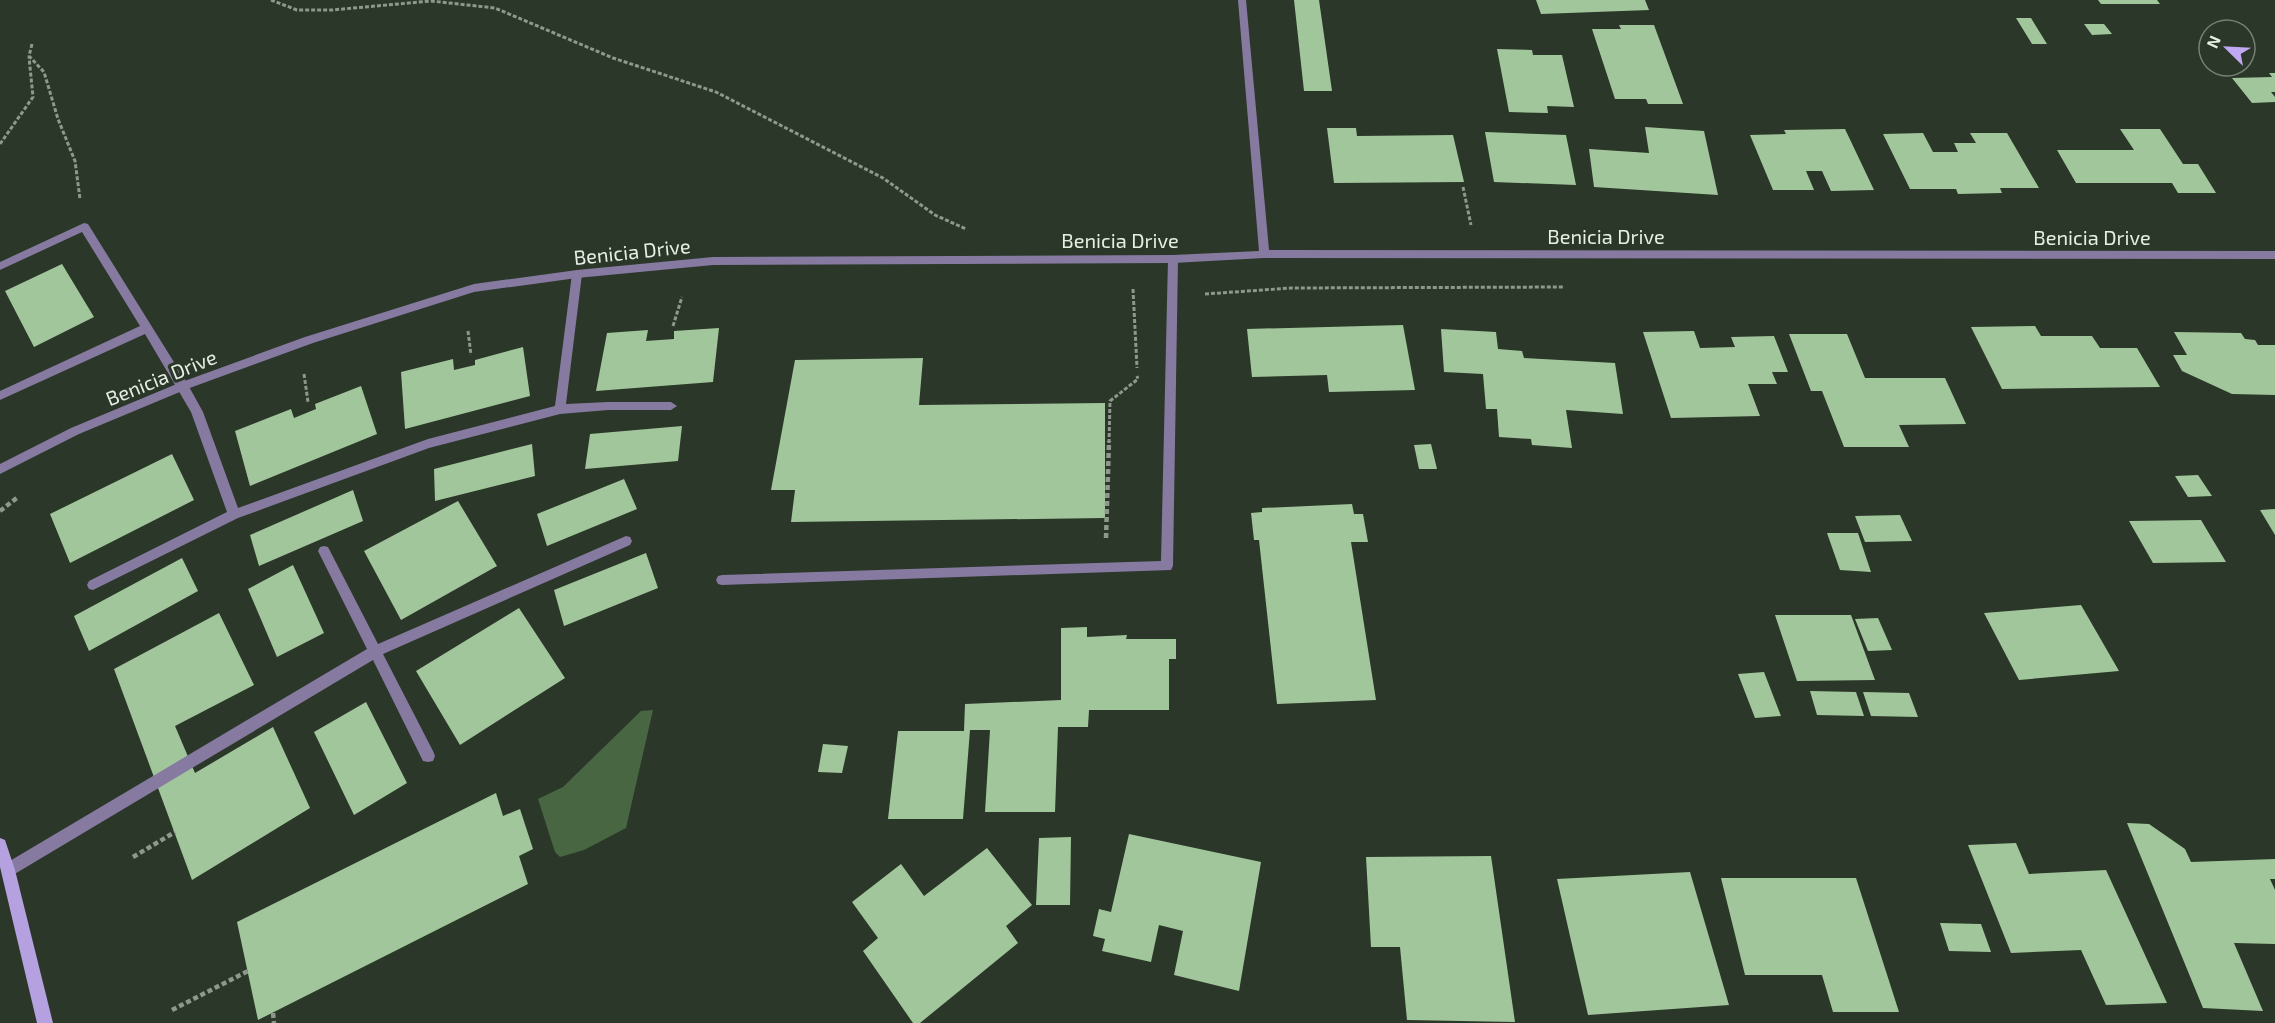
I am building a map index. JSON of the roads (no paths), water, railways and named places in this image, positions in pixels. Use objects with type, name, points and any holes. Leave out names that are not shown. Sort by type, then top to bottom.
[{"type":"main road","points":[[0,845],[45,1023]]},
{"type":"street","points":[[1242,0],[1264,254]]},
{"type":"street","points":[[0,266],[84,227],[197,412],[234,514]]},
{"type":"street","name":"Benicia Drive","points":[[0,469],[75,432],[183,386],[309,340],[474,288],[577,274],[713,261],[1173,259],[1264,254],[2275,255]]},
{"type":"street","points":[[722,580],[1167,566],[1173,259]]},
{"type":"street","points":[[560,410],[577,274]]},
{"type":"street","points":[[0,396],[147,328]]},
{"type":"street","points":[[93,585],[234,514],[428,444],[560,410],[608,406],[671,406]]},
{"type":"street","points":[[8,870],[376,651],[626,541]]},
{"type":"street","points":[[324,551],[428,756]]}]
